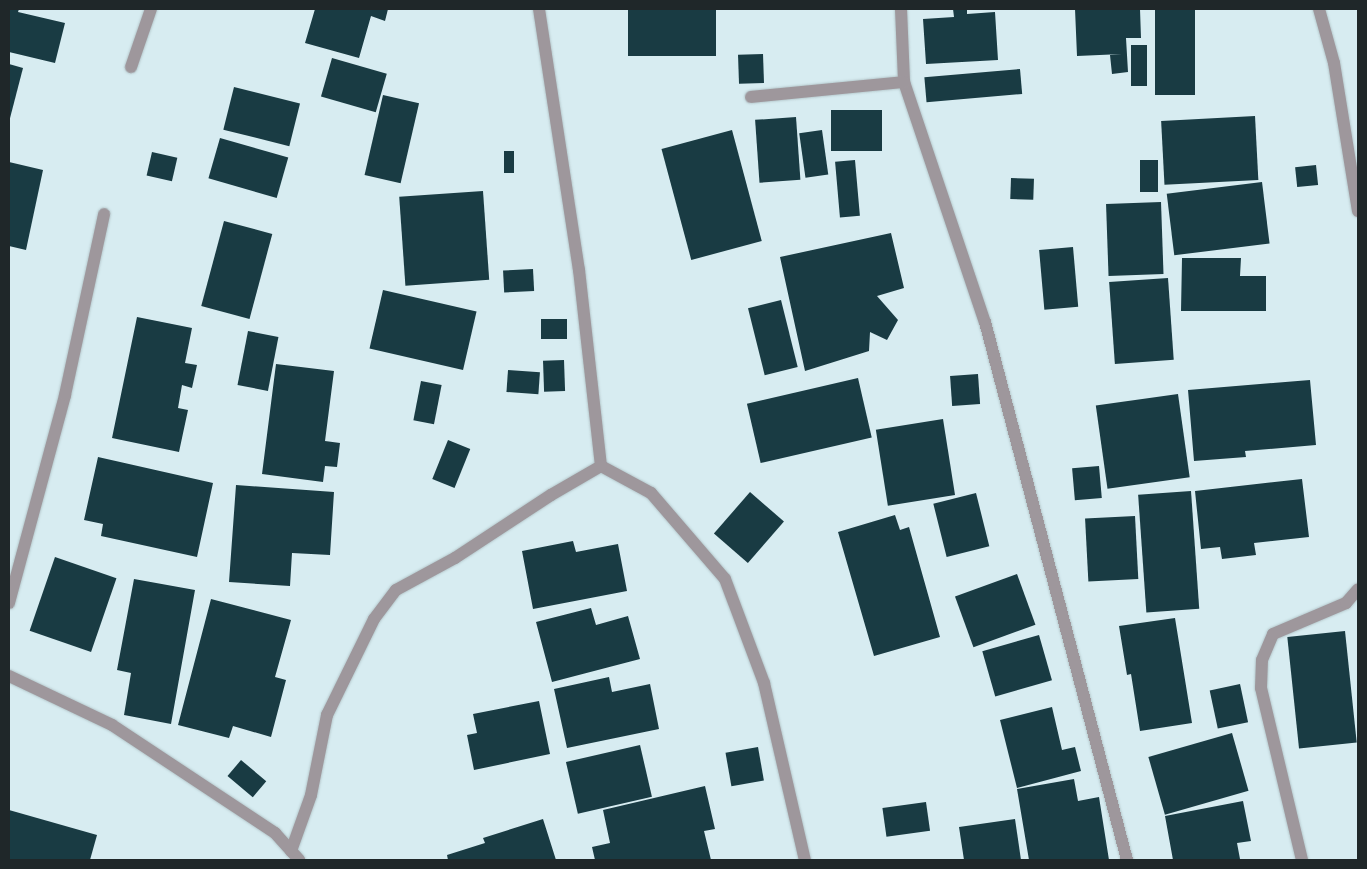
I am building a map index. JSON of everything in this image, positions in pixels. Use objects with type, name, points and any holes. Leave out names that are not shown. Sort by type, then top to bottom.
[{"type":"street","points":[[131,67],[151,9]]},
{"type":"street","points":[[539,9],[580,270],[602,466]]},
{"type":"street","points":[[901,9],[904,82],[985,322],[1127,860]]},
{"type":"street","points":[[1319,9],[1334,63],[1358,211]]},
{"type":"street","points":[[751,97],[904,82]]},
{"type":"street","points":[[9,603],[65,395],[104,214]]},
{"type":"street","points":[[295,856],[311,795],[327,715],[374,619],[396,590],[455,558],[551,495],[602,466]]},
{"type":"street","points":[[602,466],[650,493],[725,579],[764,683],[805,860]]},
{"type":"street","points":[[1302,860],[1261,688],[1262,660],[1273,634],[1346,603],[1358,589]]},
{"type":"street","points":[[9,676],[112,725],[275,833],[295,856]]},
{"type":"building","points":[[9,9],[19,9],[18,12],[65,23],[55,63],[9,52]]},
{"type":"building","points":[[315,9],[388,9],[385,21],[371,16],[359,58],[305,43]]},
{"type":"building","points":[[628,9],[716,9],[716,56],[628,56]]},
{"type":"building","points":[[953,9],[967,9],[967,14],[995,12],[998,60],[926,64],[923,19],[954,17]]},
{"type":"building","points":[[1075,9],[1140,9],[1141,38],[1126,38],[1128,72],[1112,74],[1110,55],[1122,54],[1077,56]]},
{"type":"building","points":[[1155,9],[1195,9],[1195,95],[1155,95]]},
{"type":"building","points":[[1131,45],[1147,45],[1147,86],[1131,86]]},
{"type":"building","points":[[763,54],[764,83],[739,84],[738,55]]},
{"type":"building","points":[[332,58],[387,74],[376,112],[321,96]]},
{"type":"building","points":[[9,64],[23,68],[9,122]]},
{"type":"building","points":[[1020,69],[1022,94],[927,102],[924,77]]},
{"type":"building","points":[[234,87],[300,103],[289,146],[223,130]]},
{"type":"building","points":[[383,95],[419,103],[401,183],[365,175]]},
{"type":"building","points":[[831,110],[882,110],[882,151],[831,151]]},
{"type":"building","points":[[1255,116],[1258,180],[1164,185],[1161,121]]},
{"type":"building","points":[[796,117],[800,180],[759,183],[755,120]]},
{"type":"building","points":[[732,130],[762,241],[691,260],[661,149]]},
{"type":"building","points":[[822,130],[828,175],[805,178],[799,133]]},
{"type":"building","points":[[220,138],[288,158],[277,198],[208,178]]},
{"type":"building","points":[[504,151],[514,151],[514,173],[504,173]]},
{"type":"building","points":[[152,152],[177,158],[172,181],[147,175]]},
{"type":"building","points":[[855,160],[860,216],[840,218],[835,162]]},
{"type":"building","points":[[1140,160],[1158,160],[1158,192],[1140,192]]},
{"type":"building","points":[[9,162],[43,170],[26,250],[9,246]]},
{"type":"building","points":[[1316,165],[1318,185],[1297,187],[1295,167]]},
{"type":"building","points":[[1011,178],[1034,179],[1033,200],[1010,199]]},
{"type":"building","points":[[1262,182],[1270,244],[1174,255],[1167,194]]},
{"type":"building","points":[[483,191],[489,280],[405,286],[399,197]]},
{"type":"building","points":[[1161,202],[1164,274],[1109,276],[1106,204]]},
{"type":"building","points":[[224,221],[272,234],[250,319],[201,306]]},
{"type":"building","points":[[891,233],[904,288],[877,296],[898,320],[887,340],[870,332],[869,351],[805,371],[780,257]]},
{"type":"building","points":[[1073,247],[1078,307],[1044,310],[1039,250]]},
{"type":"building","points":[[1182,258],[1241,258],[1240,276],[1266,276],[1266,311],[1181,311]]},
{"type":"building","points":[[533,269],[534,291],[504,293],[503,271]]},
{"type":"building","points":[[1168,278],[1174,360],[1115,364],[1109,282]]},
{"type":"building","points":[[383,290],[477,312],[463,370],[370,348]]},
{"type":"building","points":[[781,300],[798,367],[765,375],[748,308]]},
{"type":"building","points":[[137,317],[192,328],[185,363],[197,365],[192,388],[182,385],[178,408],[188,410],[179,452],[112,438]]},
{"type":"building","points":[[541,319],[567,319],[567,339],[541,339]]},
{"type":"building","points":[[248,331],[278,337],[268,391],[238,385]]},
{"type":"building","points":[[564,360],[565,391],[544,392],[543,361]]},
{"type":"building","points":[[276,364],[334,371],[325,441],[340,443],[337,467],[325,466],[323,482],[262,474]]},
{"type":"building","points":[[508,370],[540,372],[538,394],[506,392]]},
{"type":"building","points":[[978,374],[980,404],[952,406],[950,376]]},
{"type":"building","points":[[858,378],[872,437],[761,463],[747,404]]},
{"type":"building","points":[[1310,380],[1316,445],[1245,451],[1246,457],[1194,461],[1188,390]]},
{"type":"building","points":[[421,381],[442,385],[434,424],[413,420]]},
{"type":"building","points":[[1178,394],[1190,477],[1107,489],[1096,406]]},
{"type":"building","points":[[943,419],[955,495],[888,506],[876,430]]},
{"type":"building","points":[[448,440],[470,449],[455,488],[432,479]]},
{"type":"building","points":[[98,457],[213,483],[197,557],[101,536],[103,524],[84,520]]},
{"type":"building","points":[[1099,466],[1102,498],[1075,500],[1072,468]]},
{"type":"building","points":[[1302,479],[1309,537],[1254,543],[1256,555],[1222,559],[1220,547],[1201,549],[1195,491]]},
{"type":"building","points":[[236,485],[334,492],[330,555],[292,553],[290,586],[229,582]]},
{"type":"building","points":[[1191,491],[1199,609],[1146,612],[1138,495]]},
{"type":"building","points":[[750,492],[784,522],[748,563],[714,534]]},
{"type":"building","points":[[976,493],[989,546],[947,557],[933,504]]},
{"type":"building","points":[[895,515],[900,530],[909,527],[940,637],[874,656],[838,532]]},
{"type":"building","points":[[1135,516],[1138,579],[1088,582],[1085,519]]},
{"type":"building","points":[[573,541],[576,552],[618,544],[627,591],[533,609],[522,551]]},
{"type":"building","points":[[55,557],[116,578],[91,652],[30,631]]},
{"type":"building","points":[[1017,574],[1035,625],[973,647],[955,597]]},
{"type":"building","points":[[134,579],[195,590],[171,724],[124,715],[131,673],[117,670]]},
{"type":"building","points":[[211,599],[291,620],[275,677],[286,680],[271,737],[233,726],[229,738],[178,725]]},
{"type":"building","points":[[591,608],[596,625],[628,616],[640,659],[552,682],[536,622]]},
{"type":"building","points":[[1175,618],[1192,723],[1140,731],[1131,674],[1127,675],[1119,626]]},
{"type":"building","points":[[1345,631],[1357,742],[1299,748],[1287,637]]},
{"type":"building","points":[[1039,635],[1052,680],[995,696],[982,651]]},
{"type":"building","points":[[609,677],[612,692],[650,684],[659,729],[567,748],[554,689]]},
{"type":"building","points":[[1240,684],[1248,722],[1218,729],[1210,690]]},
{"type":"building","points":[[539,701],[550,754],[474,770],[467,735],[477,733],[473,714]]},
{"type":"building","points":[[1052,707],[1062,750],[1075,747],[1081,771],[1017,788],[1000,720]]},
{"type":"building","points":[[1232,733],[1249,791],[1165,815],[1148,757]]},
{"type":"building","points":[[640,745],[652,797],[578,814],[566,762]]},
{"type":"building","points":[[758,747],[764,780],[731,786],[726,753]]},
{"type":"building","points":[[241,760],[266,781],[253,797],[228,776]]},
{"type":"building","points":[[1074,779],[1078,801],[1099,797],[1109,860],[1029,860],[1017,789]]},
{"type":"building","points":[[705,786],[715,829],[704,831],[711,860],[595,860],[592,847],[610,843],[603,810]]},
{"type":"building","points":[[1243,801],[1251,841],[1237,843],[1240,859],[1173,860],[1165,816]]},
{"type":"building","points":[[926,802],[930,831],[886,837],[882,808]]},
{"type":"building","points":[[9,810],[97,835],[90,860],[9,860]]},
{"type":"building","points":[[543,819],[556,860],[448,860],[447,855],[485,843],[483,838]]},
{"type":"building","points":[[1015,819],[1021,860],[964,860],[959,827]]}]
